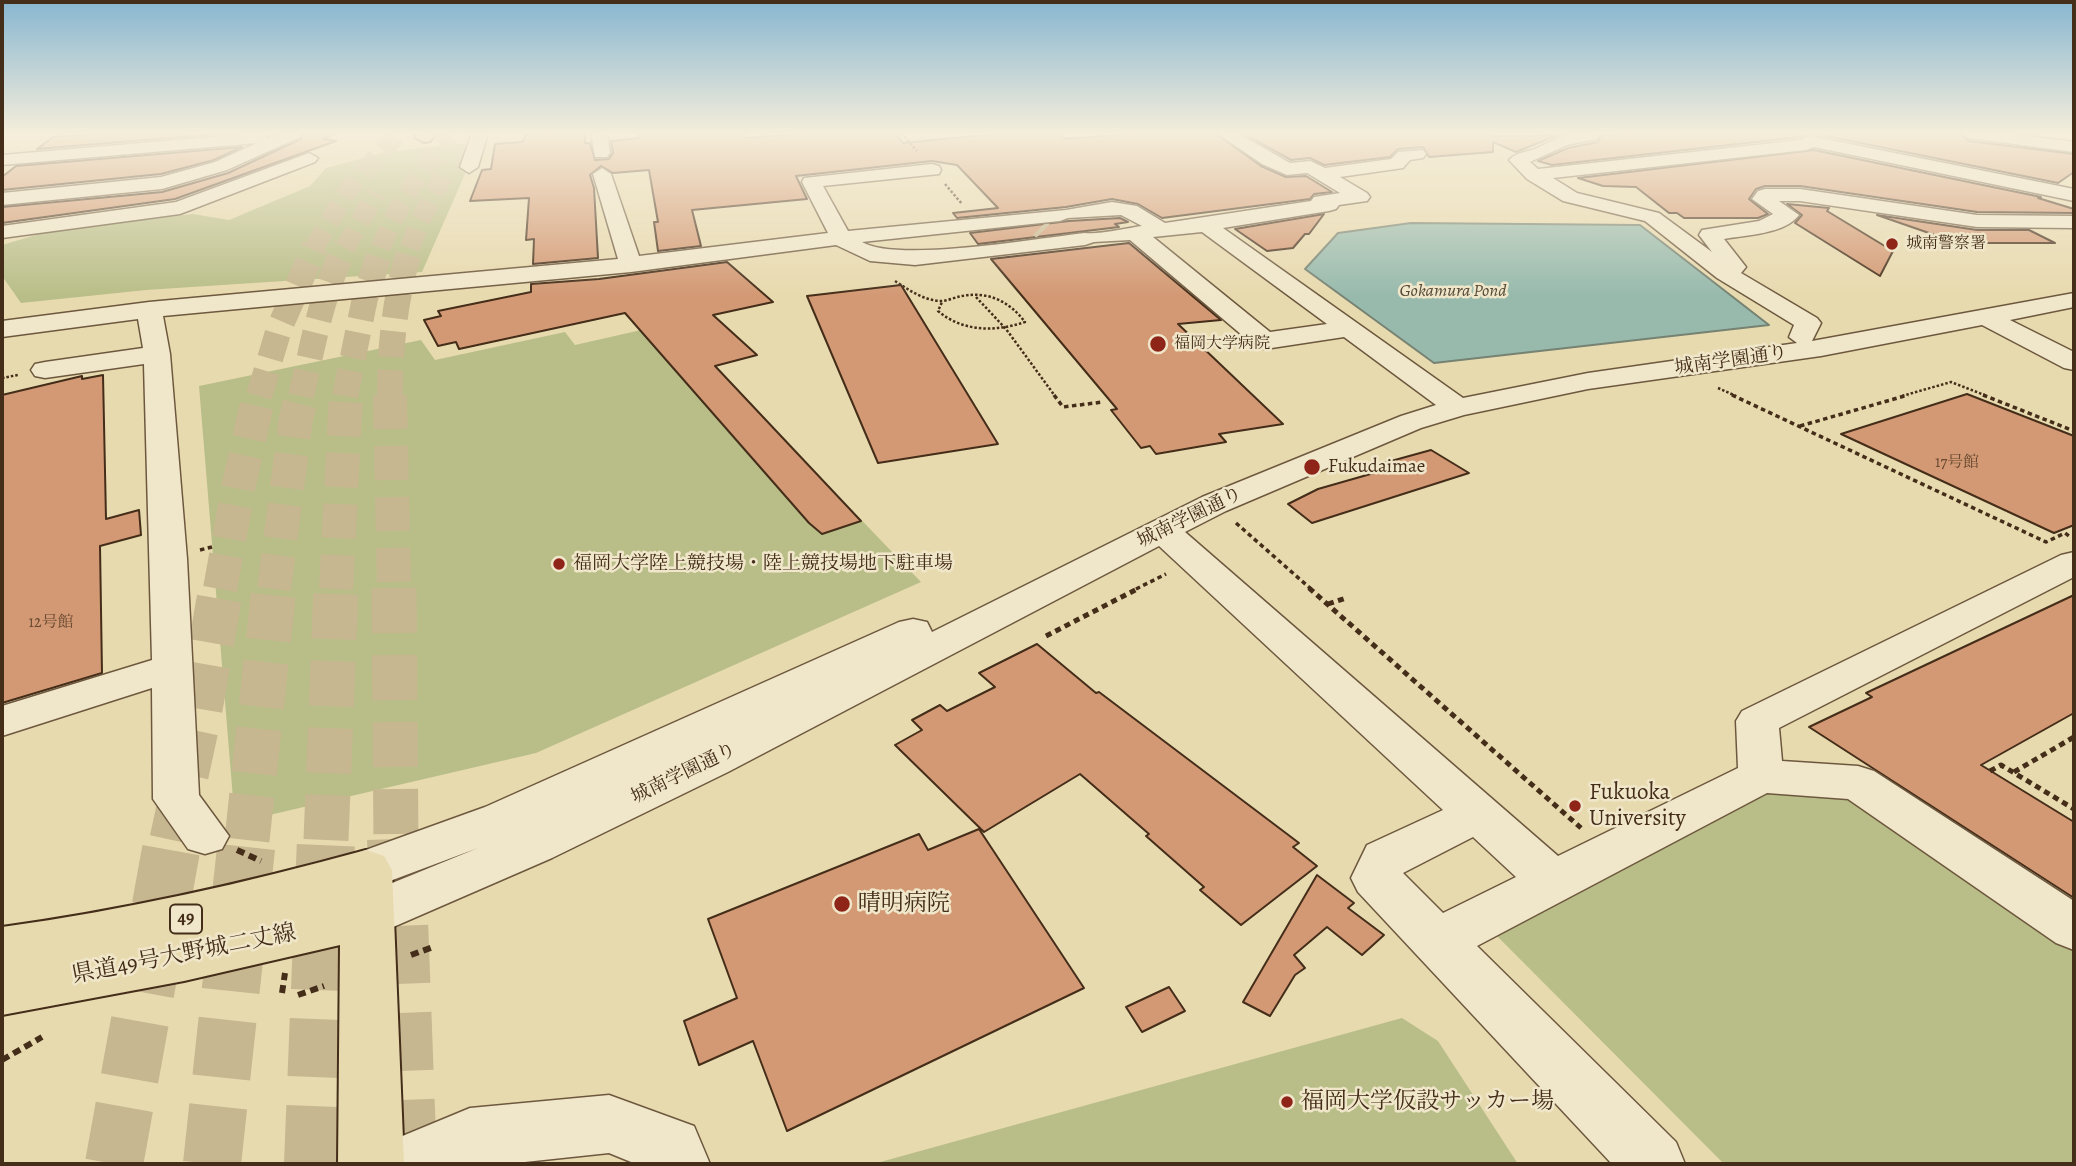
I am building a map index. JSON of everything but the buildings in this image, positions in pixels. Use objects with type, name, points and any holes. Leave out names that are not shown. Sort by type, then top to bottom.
[{"type":"main road","name":"県道49号大野城二丈線","points":[[2,950],[64,943],[154,927],[261,901],[366,893]]},
{"type":"main road","name":"県道49号大野城二丈線","points":[[2,990],[267,941],[366,893]]},
{"type":"main road","points":[[366,893],[371,1164]]},
{"type":"street","points":[[10,197],[115,187]]},
{"type":"street","points":[[2,232],[180,208],[233,187]]},
{"type":"street","points":[[608,187],[631,265]]},
{"type":"street","points":[[814,187],[836,227],[828,240]]},
{"type":"street","points":[[2,329],[149,309],[631,265],[828,240],[1042,230],[1093,238],[1206,225],[1329,205],[1321,201],[1360,197],[1344,187]]},
{"type":"street","points":[[1554,187],[1570,197],[1652,217]]},
{"type":"street","points":[[1616,187],[1725,273],[1808,323],[1802,337]]},
{"type":"street","points":[[2034,187],[2074,195]]},
{"type":"street","points":[[1725,273],[1735,267],[1710,235],[1764,226],[1789,215],[1762,199],[1765,195],[1800,195],[1977,221],[2074,222]]},
{"type":"street","points":[[828,240],[848,268],[882,265],[1042,230],[1067,214],[1123,208],[1139,212],[1161,230]]},
{"type":"street","points":[[1206,225],[1448,401]]},
{"type":"street","points":[[1135,233],[1265,341],[1349,329]]},
{"type":"street","points":[[828,240],[878,256],[915,258]]},
{"type":"street","points":[[1167,260],[1241,250]]},
{"type":"street","name":"城南学園通り","points":[[366,893],[502,820],[768,700],[1348,424],[1569,369],[1802,337],[2074,288]]},
{"type":"street","name":"城南学園通り","points":[[366,893],[535,845],[712,761],[1214,504],[1411,422],[1448,401],[1821,348],[2074,300]]},
{"type":"street","points":[[149,309],[157,355],[176,799],[205,836]]},
{"type":"street","points":[[1985,317],[2074,362]]},
{"type":"street","points":[[45,370],[157,355]]},
{"type":"street","points":[[1150,537],[1478,814],[1553,881]]},
{"type":"street","points":[[1761,776],[1757,721],[2070,544]]},
{"type":"street","points":[[2,722],[172,668]]},
{"type":"street","points":[[1439,940],[1761,776],[1858,783],[2074,928]]},
{"type":"street","points":[[1478,814],[1384,859],[1376,878],[1654,1164]]},
{"type":"street","points":[[410,1164],[470,1139],[609,1124],[672,1148],[679,1164]]},
{"type":"path","points":[[947,187],[963,206]]},
{"type":"path","points":[[882,265],[887,275],[916,295],[942,302],[990,296],[1015,307],[1025,322],[1006,329],[947,321],[938,311],[942,302]]},
{"type":"path","points":[[976,296],[1006,329],[1063,407],[1102,402]]},
{"type":"path","points":[[1799,426],[1951,382],[2074,431]]},
{"type":"path","points":[[1706,383],[2046,542],[2070,544]]},
{"type":"path","points":[[1250,534],[1609,854]]},
{"type":"path","points":[[1046,636],[1171,571],[1150,537]]},
{"type":"path","points":[[1328,604],[1346,598]]},
{"type":"path","points":[[2014,772],[2074,737]]},
{"type":"path","points":[[1990,771],[2001,765],[2074,809]]},
{"type":"path","points":[[2,1060],[42,1037]]},
{"type":"green space","points":[[307,187],[459,187],[422,272],[146,290],[21,303],[2,276],[2,245],[53,230],[193,214],[229,220]]},
{"type":"green space","name":"福岡大学陸上競技場・陸上競技場地下駐車場","points":[[672,323],[921,582],[536,753],[235,823],[199,386],[421,340],[435,360],[565,332],[575,345]]},
{"type":"green space","points":[[1780,785],[1859,801],[1884,811],[2074,942],[2074,1164],[1724,1164],[1497,936]]},
{"type":"green space","name":"福岡大学仮設サッカー場","points":[[1402,1018],[1438,1041],[1518,1164],[873,1164]]},
{"type":"water","name":"Gokamura Pond","points":[[1411,223],[1640,225],[1769,325],[1434,363],[1305,269],[1338,233]]},
{"type":"tunnel","points":[[315,247],[350,187]]},
{"type":"tunnel","points":[[381,248],[394,217],[411,187]]},
{"type":"tunnel","points":[[410,248],[437,187]]},
{"type":"tunnel","points":[[345,248],[376,193]]},
{"type":"tunnel","points":[[1040,228],[1043,231]]},
{"type":"tunnel","points":[[345,396],[365,298],[382,246]]},
{"type":"tunnel","points":[[390,396],[394,320],[411,246]]},
{"type":"tunnel","points":[[259,396],[279,329],[315,247]]},
{"type":"tunnel","points":[[301,396],[324,300],[345,248]]},
{"type":"tunnel","points":[[220,589],[259,395]]},
{"type":"tunnel","points":[[274,589],[296,418],[302,395]]},
{"type":"tunnel","points":[[336,589],[346,395]]},
{"type":"tunnel","points":[[390,396],[394,589]]},
{"type":"tunnel","points":[[172,840],[199,715],[221,588]]},
{"type":"tunnel","points":[[247,840],[274,588]]},
{"type":"tunnel","points":[[326,840],[336,588]]},
{"type":"tunnel","points":[[394,588],[396,840]]},
{"type":"tunnel","points":[[114,1164],[173,839]]},
{"type":"tunnel","points":[[212,1164],[247,839]]},
{"type":"tunnel","points":[[313,1164],[326,839]]},
{"type":"tunnel","points":[[396,839],[408,1164]]},
{"type":"place","name":"城南警察署","points":[[1892,244]]},
{"type":"place","name":"福岡大学病院","points":[[1158,344]]},
{"type":"place","name":"Fukudaimae","points":[[1312,467]]},
{"type":"place","name":"福岡大学陸上競技場・陸上競技場地下駐車場","points":[[559,564]]},
{"type":"place","name":"Fukuoka University","points":[[1575,806]]},
{"type":"place","name":"晴明病院","points":[[842,904]]},
{"type":"place","name":"福岡大学仮設サッカー場","points":[[1287,1102]]}]
